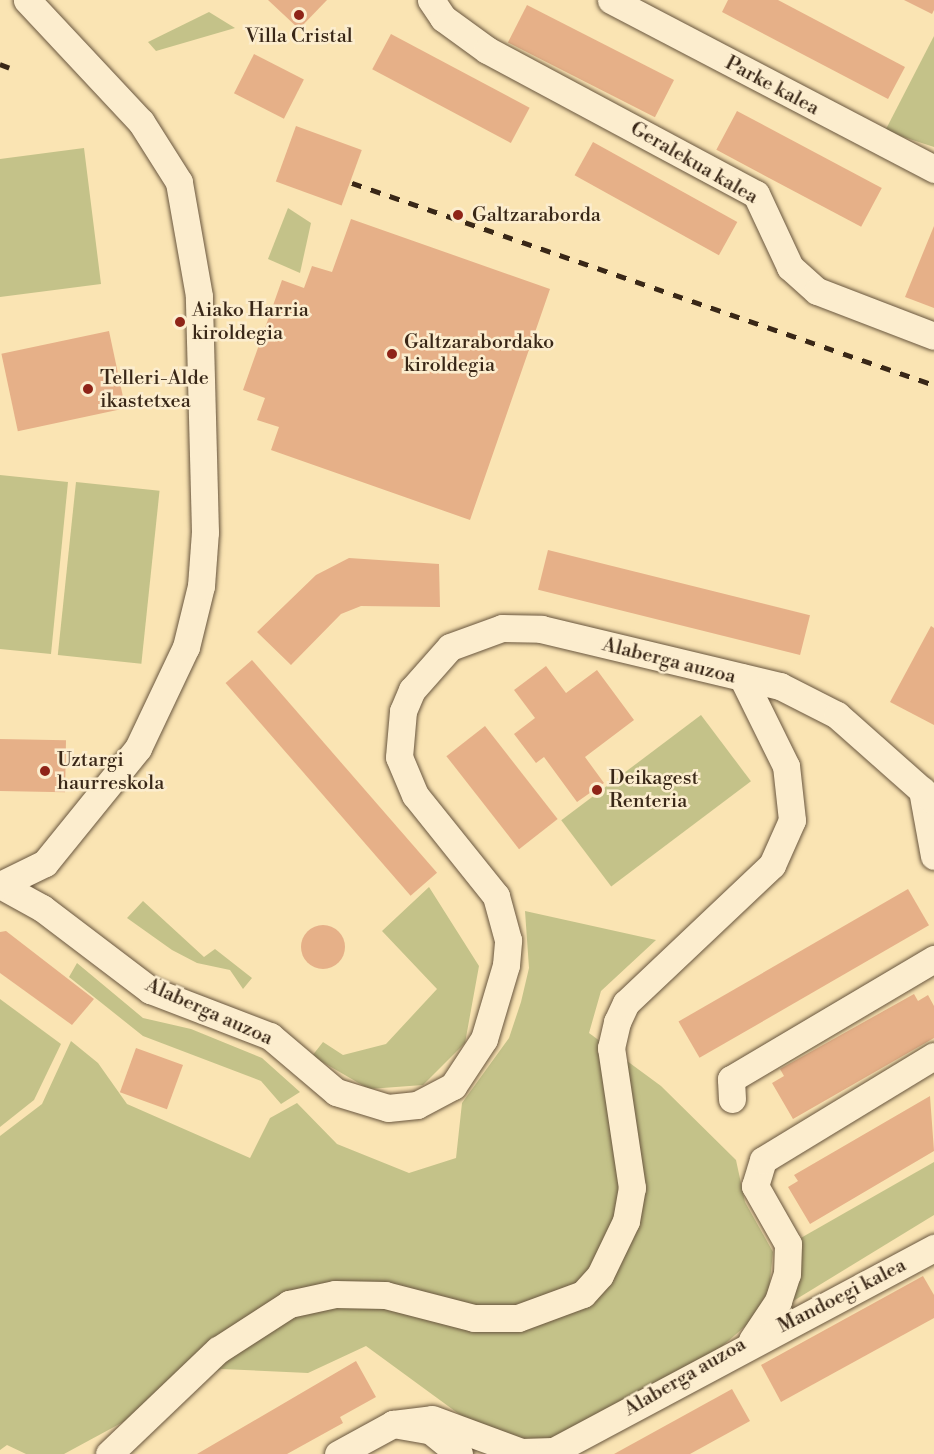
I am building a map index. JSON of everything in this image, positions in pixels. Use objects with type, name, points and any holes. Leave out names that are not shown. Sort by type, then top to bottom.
[{"type":"street","points":[[27,0],[141,122],[179,182],[199,296],[206,482],[201,586],[186,647],[163,703],[108,790],[45,863],[36,887],[38,906]]},
{"type":"street","name":"Geralekua kalea","points":[[431,0],[443,18],[487,50],[756,194],[790,267],[817,291],[934,336]]},
{"type":"street","name":"Parke kalea","points":[[611,0],[934,169]]},
{"type":"street","name":"Alaberga auzoa","points":[[0,885],[38,906],[150,990],[270,1036],[336,1092],[388,1108],[417,1105],[453,1086],[470,1064],[495,1012],[508,940],[496,896],[404,778],[399,757],[403,711],[427,668],[450,647],[475,635],[502,628],[541,629],[742,677],[786,766],[792,820],[772,865],[626,1003],[617,1022],[610,1048],[632,1188],[619,1240],[600,1275],[583,1294],[518,1318],[474,1318],[385,1295],[335,1294],[290,1304],[218,1350],[109,1454]]},
{"type":"street","points":[[742,677],[780,686],[824,706],[928,795],[934,856]]},
{"type":"street","points":[[0,885],[45,863]]},
{"type":"street","points":[[732,1099],[731,1079],[934,959]]},
{"type":"street","name":"Alaberga auzoa","points":[[338,1454],[393,1424],[432,1419],[521,1452],[550,1453],[750,1344],[778,1301],[787,1274],[788,1244],[755,1186],[763,1160],[934,1056]]},
{"type":"street","name":"Mandoegi kalea","points":[[750,1344],[934,1248]]},
{"type":"street","points":[[393,1424],[431,1431],[459,1454]]},
{"type":"shaded area","points":[[209,12],[235,28],[156,51],[148,42]]},
{"type":"shaded area","points":[[934,36],[934,147],[885,131]]},
{"type":"shaded area","points":[[84,148],[101,284],[0,297],[0,159]]},
{"type":"shaded area","points":[[288,208],[311,223],[300,273],[268,259]]},
{"type":"shaded area","points":[[0,475],[68,482],[51,654],[0,649]]},
{"type":"shaded area","points":[[76,482],[160,491],[141,664],[58,655]]},
{"type":"shaded area","points":[[701,715],[751,781],[611,887],[561,820]]},
{"type":"shaded area","points":[[429,887],[479,966],[465,1043],[423,1085],[369,1089],[312,1056],[323,1042],[343,1055],[386,1044],[437,989],[382,931]]},
{"type":"shaded area","points":[[143,901],[204,957],[215,949],[252,978],[243,989],[230,970],[197,963],[172,950],[127,918]]},
{"type":"shaded area","points":[[525,911],[656,940],[601,991],[589,1033],[661,1086],[736,1160],[745,1202],[773,1252],[769,1290],[750,1322],[704,1362],[545,1445],[474,1425],[366,1346],[308,1373],[221,1369],[64,1454],[26,1454],[7,1445],[0,1450],[0,1136],[42,1104],[71,1041],[98,1063],[127,1104],[250,1158],[270,1118],[297,1103],[337,1144],[409,1173],[456,1158],[462,1103],[509,1038],[521,1002],[529,968]]},
{"type":"shaded area","points":[[77,963],[143,1018],[191,1029],[262,1058],[300,1092],[281,1104],[261,1081],[143,1036],[69,977]]},
{"type":"shaded area","points":[[0,999],[61,1044],[34,1100],[0,1127]]},
{"type":"shaded area","points":[[934,1162],[934,1215],[790,1303],[799,1239]]},
{"type":"building","name":"Villa Cristal","points":[[268,0],[327,0],[299,29]]},
{"type":"building","points":[[728,0],[778,0],[905,67],[888,99],[722,12]]},
{"type":"building","points":[[904,0],[934,0],[934,10],[932,14]]},
{"type":"building","points":[[527,5],[674,80],[655,117],[508,42]]},
{"type":"building","points":[[391,34],[530,108],[511,143],[372,69]]},
{"type":"building","points":[[254,54],[304,79],[284,119],[234,93]]},
{"type":"building","points":[[737,111],[882,188],[861,227],[716,150]]},
{"type":"building","points":[[296,126],[362,150],[342,205],[276,181]]},
{"type":"building","points":[[593,142],[737,222],[719,255],[575,175]]},
{"type":"building","name":"Galtzarabordako kiroldegia","points":[[351,219],[550,289],[470,520],[271,450],[279,427],[257,420],[265,398],[243,390],[282,280],[304,288],[312,266],[332,272]]},
{"type":"building","points":[[934,226],[934,308],[905,297]]},
{"type":"building","points":[[109,331],[125,408],[18,431],[1,354]]},
{"type":"building","points":[[548,550],[810,615],[800,655],[538,590]]},
{"type":"building","points":[[349,558],[439,564],[440,607],[361,606],[341,614],[291,665],[257,632],[316,575]]},
{"type":"building","points":[[931,626],[934,628],[934,725],[890,702]]},
{"type":"building","points":[[252,660],[437,873],[411,896],[226,683]]},
{"type":"building","points":[[546,666],[566,693],[597,670],[634,720],[585,757],[604,783],[577,802],[544,757],[536,763],[514,734],[535,718],[514,690]]},
{"type":"building","points":[[485,726],[558,819],[519,849],[446,756]]},
{"type":"building","points":[[0,739],[66,740],[65,792],[0,791]]},
{"type":"building","points":[[908,889],[929,925],[700,1058],[679,1022]]},
{"type":"building","points":[[323,925],[332,926],[339,931],[344,938],[344,956],[339,963],[332,968],[323,969],[314,968],[307,963],[302,956],[301,947],[302,938],[307,931],[314,926]]},
{"type":"building","points":[[6,931],[94,999],[72,1025],[0,973],[0,932]]},
{"type":"building","points":[[914,994],[918,1001],[928,995],[934,1006],[934,1038],[793,1119],[772,1083],[784,1076],[780,1069]]},
{"type":"building","points":[[136,1048],[183,1065],[167,1109],[120,1092]]},
{"type":"building","points":[[930,1096],[934,1151],[810,1224],[788,1187],[798,1181],[794,1175]]},
{"type":"building","points":[[923,1276],[934,1295],[934,1318],[781,1402],[761,1365]]},
{"type":"building","points":[[356,1361],[376,1397],[340,1417],[343,1423],[287,1454],[197,1454]]},
{"type":"building","points":[[732,1389],[750,1421],[690,1454],[614,1454]]},
{"type":"railway","points":[[0,64],[16,70]]},
{"type":"railway","points":[[352,183],[934,385]]},
{"type":"place","name":"Villa Cristal","points":[[299,15]]},
{"type":"place","name":"Galtzaraborda","points":[[458,215]]},
{"type":"place","name":"Aiako Harria kiroldegia","points":[[180,322]]},
{"type":"place","name":"Galtzarabordako kiroldegia","points":[[392,354]]},
{"type":"place","name":"Telleri-Alde ikastetxea","points":[[88,389]]},
{"type":"place","name":"Uztargi haurreskola","points":[[45,771]]},
{"type":"place","name":"Deikagest Renteria","points":[[597,790]]}]
